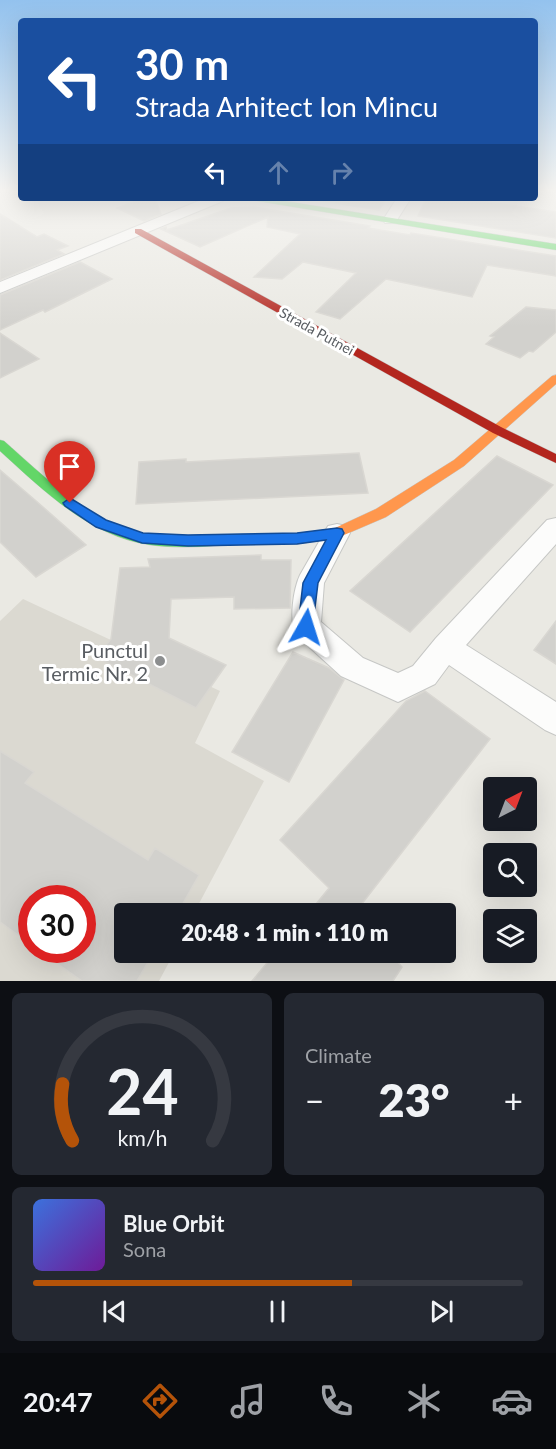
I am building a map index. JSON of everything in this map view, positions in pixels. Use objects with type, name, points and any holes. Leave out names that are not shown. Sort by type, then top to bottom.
[{"type":"street","points":[[0,288],[129,235]]},
{"type":"street","name":"Strada Putnei","points":[[145,235],[497,430],[556,459]]},
{"type":"street","points":[[484,235],[556,247]]},
{"type":"street","points":[[0,444],[63,499],[101,524],[142,538],[297,539],[337,533],[381,513],[459,463],[556,378]]},
{"type":"street","points":[[337,533],[310,583],[306,627],[352,667],[398,688],[424,675],[446,647],[556,526]]},
{"type":"street","points":[[446,647],[556,720]]},
{"type":"shaded area","points":[[23,599],[220,691],[195,743],[264,781],[199,903],[114,903],[114,963],[169,963],[159,981],[0,981],[0,621]]},
{"type":"building","points":[[0,235],[33,235],[37,237],[46,235],[68,246],[57,250],[64,254],[0,280]]},
{"type":"building","points":[[174,235],[228,235],[200,247]]},
{"type":"building","points":[[299,235],[422,235],[556,256],[556,276],[487,265],[472,297],[386,279],[340,319],[316,312],[356,273],[303,262],[282,279],[254,277]]},
{"type":"building","points":[[536,235],[556,235],[556,238]]},
{"type":"building","points":[[80,262],[112,279],[45,312],[43,310],[0,330],[0,295]]},
{"type":"building","points":[[526,307],[556,310],[556,332],[533,352],[529,351],[520,358],[486,344],[494,337],[490,336]]},
{"type":"building","points":[[0,333],[39,359],[0,378]]},
{"type":"building","points":[[359,453],[368,493],[136,504],[139,462],[186,459],[186,462]]},
{"type":"building","points":[[497,456],[553,485],[410,632],[350,591]]},
{"type":"building","points":[[0,470],[86,545],[36,577],[0,542]]},
{"type":"building","points":[[261,555],[261,560],[291,560],[290,608],[234,609],[234,597],[171,599],[169,638],[226,665],[196,708],[96,657],[111,639],[120,568],[150,567],[148,559]]},
{"type":"building","points":[[556,621],[556,664],[534,650]]},
{"type":"building","points":[[293,652],[329,668],[344,680],[289,782],[232,752]]},
{"type":"building","points":[[425,691],[490,739],[363,903],[317,903],[329,888],[280,840],[406,701]]},
{"type":"building","points":[[0,751],[34,772],[25,783],[148,860],[155,848],[199,875],[183,903],[114,903],[114,963],[148,963],[137,981],[82,981],[56,963],[96,963],[96,885],[18,885],[18,935],[0,922]]},
{"type":"building","points":[[267,963],[399,963],[402,967],[393,981],[252,981]]},
{"type":"traffic: fast","points":[[480,235],[556,247]]},
{"type":"traffic: fast","points":[[0,444],[65,500],[101,523],[121,532],[141,538],[165,541],[243,539]]},
{"type":"traffic: slow","points":[[243,539],[297,539],[337,533],[381,513],[459,463],[556,378]]},
{"type":"traffic: jam","points":[[145,235],[497,430],[556,459]]},
{"type":"place","name":"Punctul Termic Nr. 2","points":[[160,661]]},
{"type":"route","points":[[70,503],[101,524],[142,538],[297,539],[337,533],[310,583],[306,627]]}]
